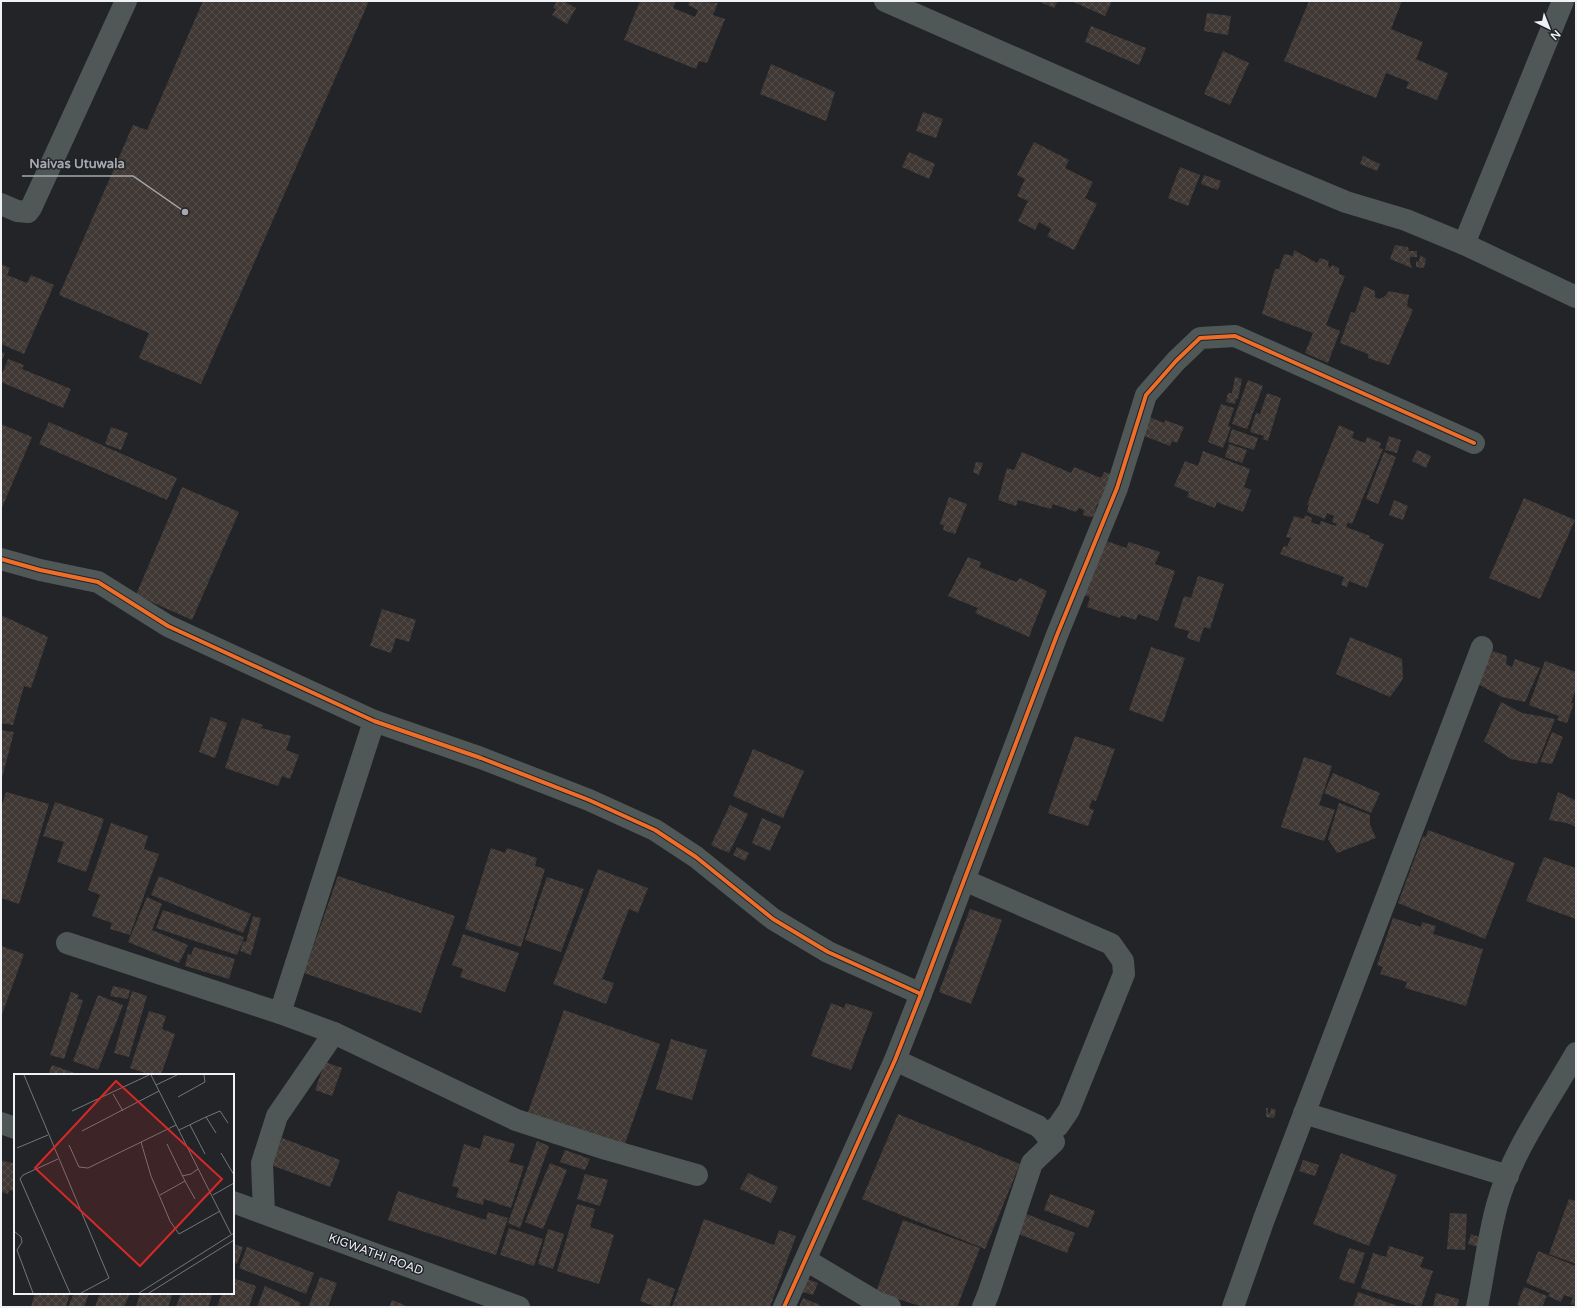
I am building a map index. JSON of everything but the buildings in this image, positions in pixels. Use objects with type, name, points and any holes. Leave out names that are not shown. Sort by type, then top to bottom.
[{"type":"street","points":[[1,204],[17,211],[28,212],[31,208],[126,1]]},
{"type":"street","points":[[885,1],[1265,168],[1346,202],[1406,220],[1464,244],[1576,297]]},
{"type":"street","points":[[1464,244],[1564,1]]},
{"type":"street","points":[[784,1307],[894,1060],[921,994],[1054,643],[1117,488],[1146,395],[1176,361],[1200,338],[1235,336],[1474,443]]},
{"type":"street","points":[[1,559],[40,570],[98,582],[168,626],[374,721],[481,758],[589,800],[655,830],[696,857],[773,919],[828,952],[921,994]]},
{"type":"street","points":[[1234,1307],[1264,1218],[1482,646]]},
{"type":"street","points":[[280,1013],[374,721]]},
{"type":"street","points":[[964,880],[1111,944],[1123,961],[1124,974],[1069,1110],[1058,1126],[1046,1135]]},
{"type":"street","points":[[67,943],[280,1013],[334,1033],[516,1120],[606,1149],[697,1175]]},
{"type":"street","points":[[264,1212],[262,1163],[278,1116],[334,1033]]},
{"type":"street","points":[[1477,1307],[1497,1204],[1516,1156],[1576,1053]]},
{"type":"street","points":[[894,1060],[1038,1126],[1054,1142],[1032,1163],[983,1307]]},
{"type":"street","points":[[1304,1113],[1508,1176]]},
{"type":"street","points":[[1,1123],[14,1128]]},
{"type":"street","name":"KIGWATHI ROAD","points":[[234,1202],[264,1212],[519,1307]]},
{"type":"street","points":[[806,1260],[878,1303],[890,1307]]},
{"type":"cycle path","points":[[784,1307],[895,1060],[1057,635],[1117,488],[1146,395],[1176,361],[1200,338],[1235,336],[1474,443]]},
{"type":"cycle path","points":[[1,559],[40,570],[98,582],[168,626],[374,721],[481,758],[589,800],[655,830],[696,857],[773,919],[828,952],[921,994]]},
{"type":"place","name":"Naivas Utuwala","points":[[185,212]]}]
